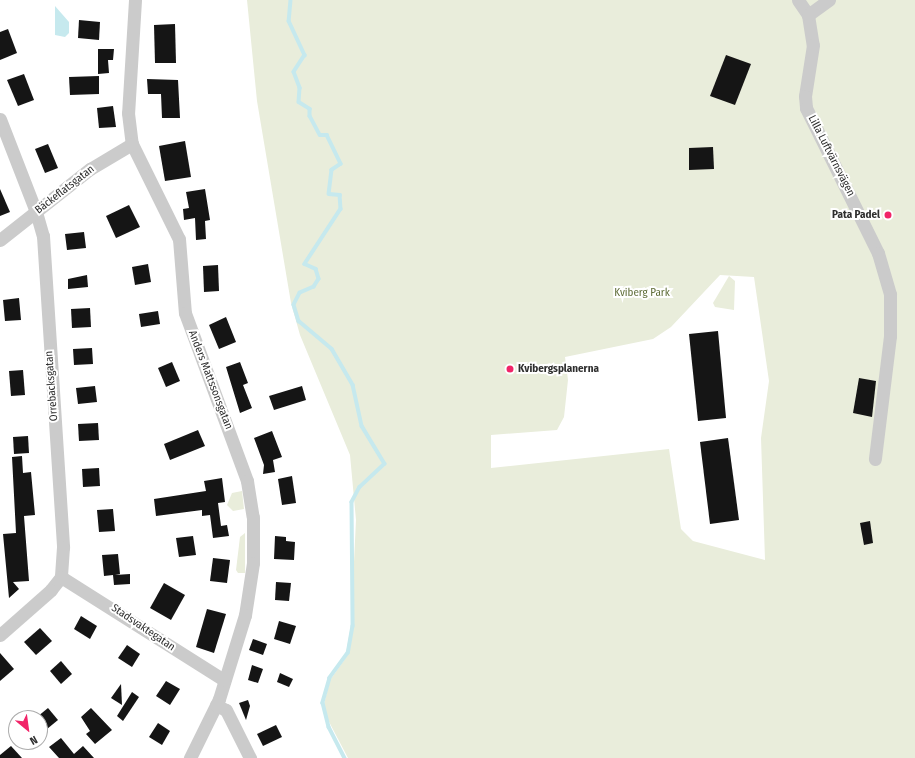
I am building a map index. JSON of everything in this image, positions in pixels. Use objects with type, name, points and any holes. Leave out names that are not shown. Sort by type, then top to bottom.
[{"type":"street","name":"Anders Mattssonsgatan","points":[[135,0],[128,113],[132,144],[179,239],[188,325],[248,488],[253,517],[253,563],[245,615],[216,705],[190,758]]},
{"type":"street","points":[[798,0],[808,15],[829,0]]},
{"type":"street","name":"Lilla Luftvärnsvägen","points":[[808,15],[813,45],[804,96],[806,108],[878,253],[890,294],[890,336],[875,460]]},
{"type":"street","name":"Orrebacksgatan","points":[[0,119],[36,212],[42,236],[63,540],[61,577]]},
{"type":"street","name":"Bäckeflatsgatan","points":[[0,240],[90,169],[132,144]]},
{"type":"street","points":[[0,635],[51,590],[61,577]]},
{"type":"street","name":"Stadsvaktegatan","points":[[61,577],[224,680]]},
{"type":"street","points":[[216,705],[226,710],[250,758]]},
{"type":"green space","name":"Kviberg Park","points":[[247,0],[915,0],[915,758],[348,758],[327,718],[324,704],[330,680],[345,659],[351,625],[356,520],[350,455],[300,335],[291,303],[257,101]],"holes":[[[720,275],[754,277],[769,381],[761,438],[765,560],[693,541],[681,529],[669,449],[491,468],[491,435],[557,430],[564,417],[568,380],[565,357],[653,339],[671,327]]]},
{"type":"green space","points":[[729,276],[735,281],[734,310],[715,307],[713,303]]},
{"type":"green space","points":[[242,491],[244,509],[233,511],[227,505],[232,493]]},
{"type":"green space","points":[[245,533],[245,573],[238,573],[236,570],[240,537]]},
{"type":"water","points":[[55,6],[69,22],[69,33],[65,37],[55,35]]},
{"type":"building","points":[[79,20],[100,22],[99,40],[78,38]]},
{"type":"building","points":[[175,24],[176,63],[155,63],[154,25]]},
{"type":"building","points":[[8,29],[17,53],[0,60],[0,32]]},
{"type":"building","points":[[98,49],[114,49],[113,60],[108,60],[109,73],[98,74]]},
{"type":"building","points":[[726,55],[751,64],[735,105],[710,96]]},
{"type":"building","points":[[24,74],[34,100],[18,106],[7,80]]},
{"type":"building","points":[[99,76],[99,94],[70,95],[69,77]]},
{"type":"building","points":[[147,79],[178,80],[180,118],[162,118],[161,94],[148,94]]},
{"type":"building","points":[[113,106],[116,127],[99,128],[97,108]]},
{"type":"building","points":[[185,141],[191,177],[165,181],[159,146]]},
{"type":"building","points":[[48,144],[58,168],[45,173],[35,149]]},
{"type":"building","points":[[713,147],[714,169],[689,170],[689,148]]},
{"type":"building","points":[[0,189],[10,212],[0,216]]},
{"type":"building","points":[[205,189],[210,220],[205,221],[206,239],[196,240],[195,218],[184,220],[183,209],[189,208],[186,192]]},
{"type":"building","points":[[129,205],[140,227],[116,238],[106,216]]},
{"type":"building","points":[[84,232],[86,248],[67,250],[65,234]]},
{"type":"building","points":[[148,264],[151,282],[135,285],[132,267]]},
{"type":"building","points":[[218,265],[219,291],[204,292],[203,266]]},
{"type":"building","points":[[87,275],[88,287],[68,289],[68,279]]},
{"type":"building","points":[[19,298],[21,320],[5,321],[3,300]]},
{"type":"building","points":[[90,308],[91,327],[72,328],[71,309]]},
{"type":"building","points":[[158,311],[160,324],[141,327],[139,314]]},
{"type":"building","points":[[226,317],[236,342],[219,349],[209,325]]},
{"type":"building","points":[[718,331],[726,418],[698,421],[689,334]]},
{"type":"building","points":[[92,348],[93,364],[74,365],[73,349]]},
{"type":"building","points":[[172,362],[180,381],[166,387],[158,368]]},
{"type":"building","points":[[240,362],[248,383],[243,385],[252,408],[240,413],[226,367]]},
{"type":"building","points":[[23,370],[25,395],[11,396],[9,371]]},
{"type":"building","points":[[859,378],[876,381],[872,417],[853,413]]},
{"type":"building","points":[[95,386],[97,402],[78,404],[76,388]]},
{"type":"building","points":[[302,386],[306,400],[274,410],[269,396]]},
{"type":"building","points":[[98,423],[99,440],[79,441],[78,424]]},
{"type":"building","points":[[198,430],[205,446],[170,460],[164,444]]},
{"type":"building","points":[[272,431],[282,457],[273,460],[275,472],[263,474],[264,465],[254,438]]},
{"type":"building","points":[[28,436],[29,453],[14,454],[13,437]]},
{"type":"building","points":[[728,438],[739,520],[710,524],[700,442]]},
{"type":"building","points":[[22,456],[23,473],[31,472],[35,515],[24,516],[29,581],[13,582],[19,589],[9,598],[3,534],[16,533],[12,457]]},
{"type":"building","points":[[99,468],[100,486],[83,487],[82,469]]},
{"type":"building","points":[[292,476],[296,503],[282,505],[278,479]]},
{"type":"building","points":[[222,478],[225,502],[218,503],[221,526],[227,525],[229,536],[213,538],[210,515],[202,516],[202,510],[156,516],[154,499],[206,491],[204,481]]},
{"type":"building","points":[[113,509],[115,531],[99,532],[97,510]]},
{"type":"building","points":[[870,521],[873,543],[864,545],[860,523]]},
{"type":"building","points":[[193,536],[196,555],[179,557],[176,538]]},
{"type":"building","points":[[275,536],[286,537],[286,541],[295,542],[294,560],[274,559]]},
{"type":"building","points":[[118,554],[120,574],[115,575],[130,574],[130,584],[114,585],[113,575],[104,576],[102,555]]},
{"type":"building","points":[[213,558],[230,560],[227,583],[210,581]]},
{"type":"building","points":[[276,582],[291,583],[289,601],[275,600]]},
{"type":"building","points":[[164,583],[185,595],[171,620],[150,608]]},
{"type":"building","points":[[207,609],[226,614],[214,653],[196,647]]},
{"type":"building","points":[[81,616],[97,626],[90,639],[74,629]]},
{"type":"building","points":[[279,621],[296,626],[290,644],[274,639]]},
{"type":"building","points":[[40,628],[52,641],[36,655],[24,642]]},
{"type":"building","points":[[253,639],[267,644],[263,655],[249,650]]},
{"type":"building","points":[[127,645],[140,654],[132,667],[118,658]]},
{"type":"building","points":[[0,653],[14,669],[0,681]]},
{"type":"building","points":[[61,661],[72,674],[61,684],[50,671]]},
{"type":"building","points":[[252,665],[263,669],[258,683],[248,680]]},
{"type":"building","points":[[280,673],[293,679],[289,687],[277,682]]},
{"type":"building","points":[[166,681],[180,689],[170,705],[156,696]]},
{"type":"building","points":[[121,684],[122,705],[111,698]]},
{"type":"building","points":[[132,692],[139,697],[123,721],[117,716]]},
{"type":"building","points":[[248,700],[250,706],[246,720],[239,703]]},
{"type":"building","points":[[48,708],[58,720],[48,728],[48,710],[46,710]]},
{"type":"building","points":[[91,708],[112,730],[95,744],[86,734],[90,731],[81,717]]},
{"type":"building","points":[[158,723],[170,731],[162,745],[149,737]]},
{"type":"building","points":[[276,725],[282,737],[263,746],[257,734]]},
{"type":"building","points":[[61,738],[74,754],[83,746],[94,758],[59,758],[49,747]]},
{"type":"building","points":[[8,748],[8,750],[15,750],[22,758],[0,758],[0,755]]},
{"type":"waterway","points":[[291,0],[289,21],[305,55],[294,72],[300,88],[299,102],[310,109],[310,116],[320,135],[327,135],[341,164],[332,170],[329,194],[340,195],[341,209],[305,264],[316,269],[319,279],[314,287],[300,293],[294,305],[299,321],[332,349],[353,385],[362,426],[385,464],[360,487],[352,502],[353,626],[348,653],[330,678],[323,703],[329,727],[345,758]]},
{"type":"place","name":"Pata Padel","points":[[888,215]]},
{"type":"place","name":"Kvibergsplanerna","points":[[510,369]]}]
